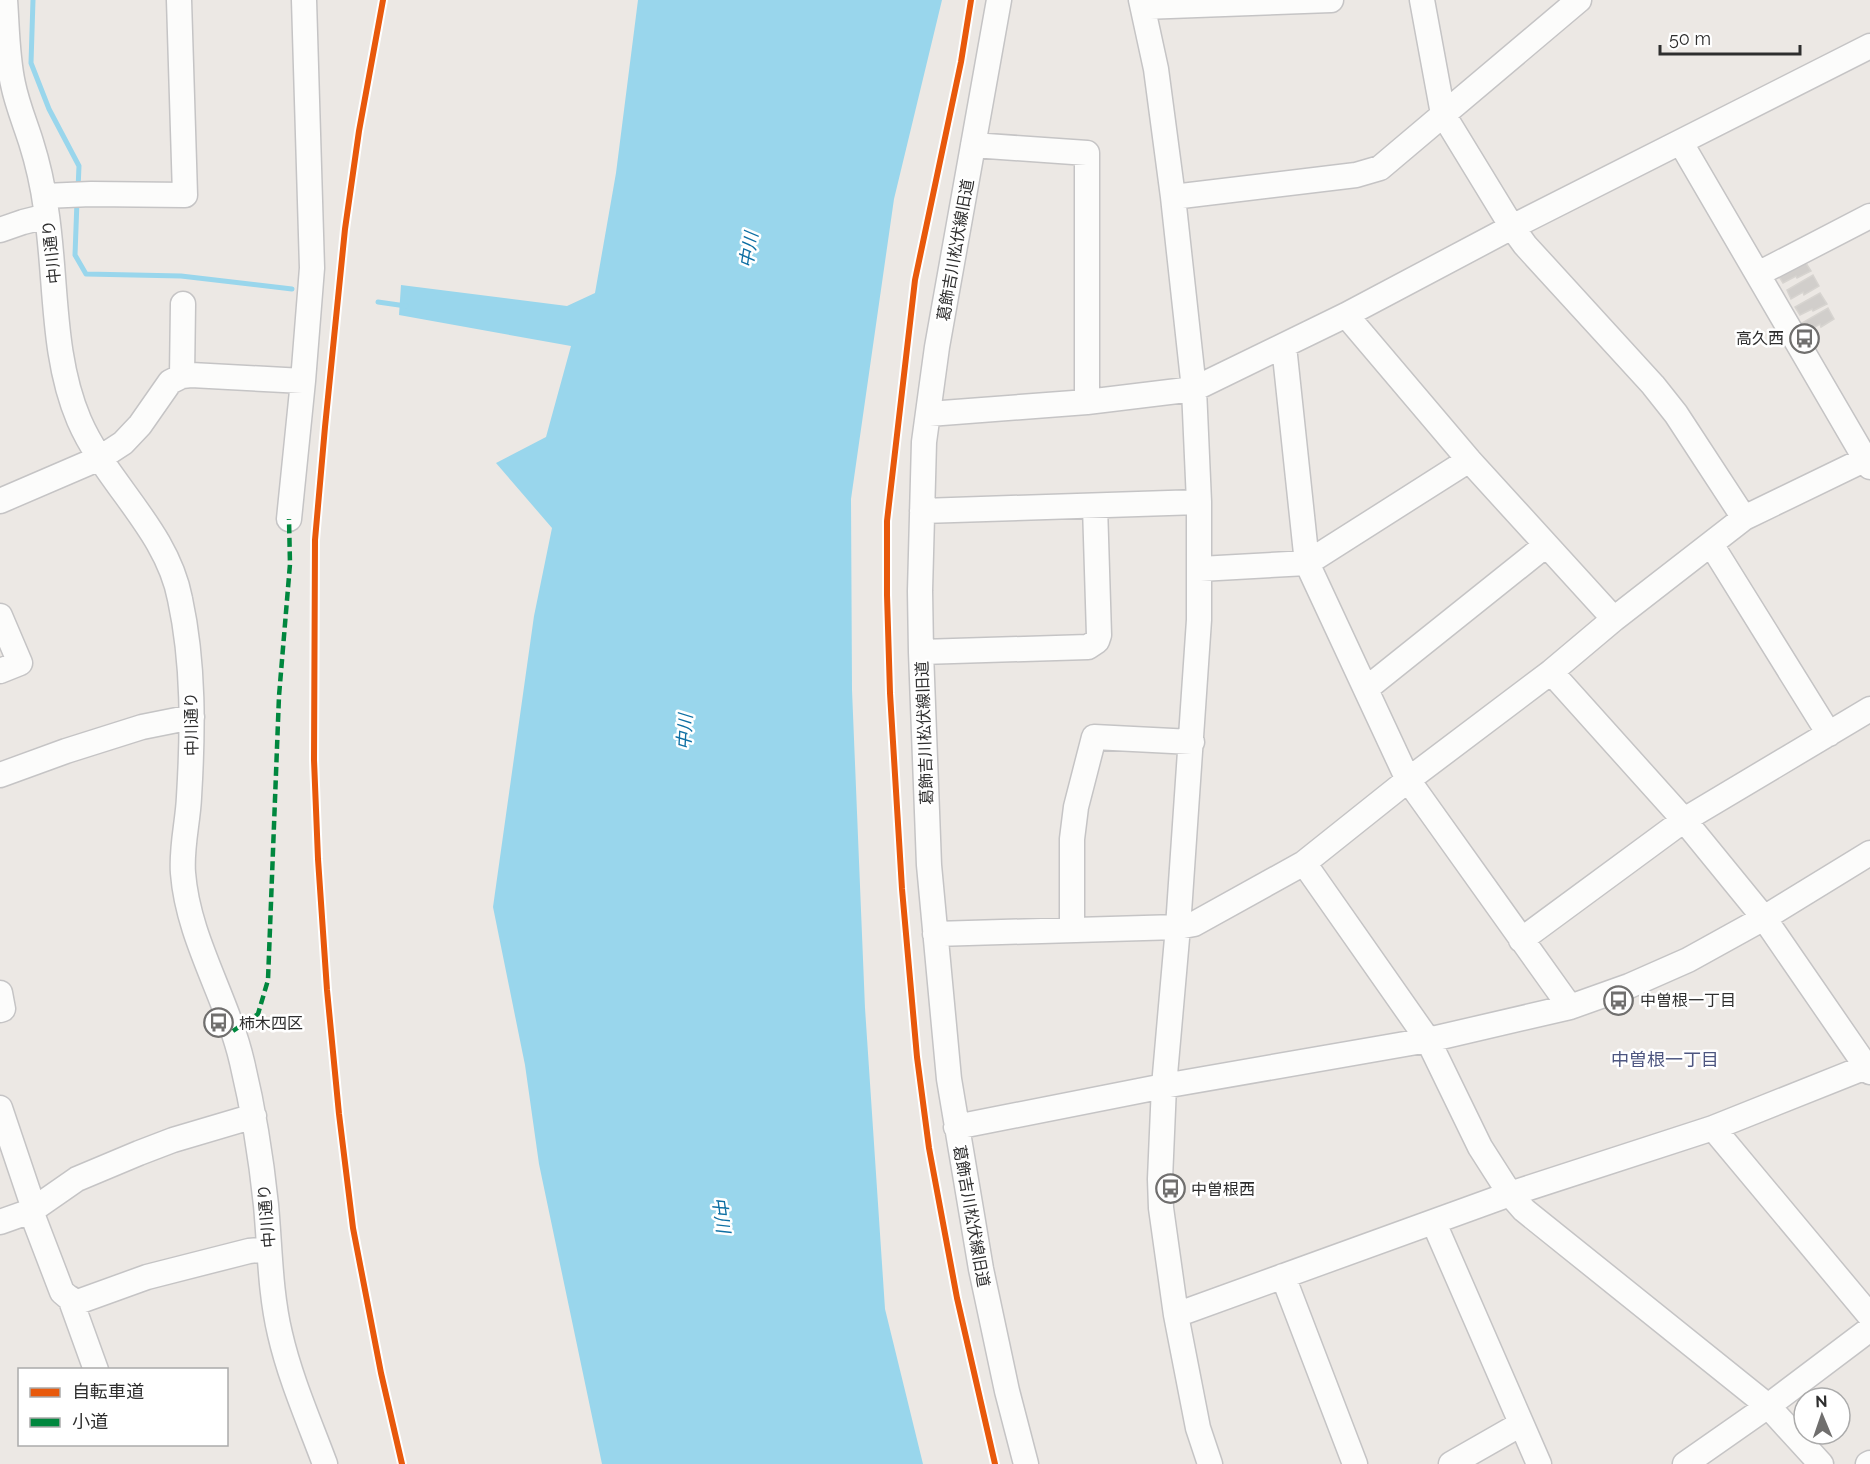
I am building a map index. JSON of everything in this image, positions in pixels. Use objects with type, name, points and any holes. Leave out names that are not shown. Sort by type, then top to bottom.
[{"type":"street","name":"中川通り","points":[[5,0],[12,82],[50,203],[59,344],[69,393],[80,422],[100,458],[154,535],[179,592],[189,641],[192,717],[188,815],[182,871],[186,898],[241,1056],[254,1116],[266,1204],[274,1306],[279,1333],[325,1464]]},
{"type":"street","points":[[0,230],[23,222],[50,203],[91,194],[185,195],[179,0]]},
{"type":"street","points":[[289,519],[312,268],[303,0]]},
{"type":"street","name":"葛飾吉川松伏線旧道","points":[[999,0],[937,347],[924,442],[921,652],[929,865],[943,1032],[956,1127],[981,1269],[1007,1391],[1026,1464]]},
{"type":"street","points":[[1209,1464],[1198,1428],[1176,1315],[1161,1208],[1164,1086],[1192,742],[1199,620],[1199,502],[1194,389],[1173,197],[1156,69],[1142,3],[1331,0]]},
{"type":"street","points":[[1422,0],[1443,114],[1512,227],[1525,245],[1653,385],[1676,414],[1744,518]]},
{"type":"street","points":[[1173,197],[1356,175],[1380,168],[1579,0]]},
{"type":"street","points":[[929,414],[1087,402],[1194,389],[1346,315],[1512,227],[1870,46]]},
{"type":"street","points":[[935,934],[1178,927],[1194,924],[1304,863],[1408,780],[1551,672],[1614,619],[1744,518],[1868,461],[1681,143]]},
{"type":"street","points":[[973,145],[1087,153],[1087,402]]},
{"type":"street","points":[[1758,274],[1870,216]]},
{"type":"street","points":[[182,376],[183,304]]},
{"type":"street","points":[[1346,315],[1469,460],[1614,619]]},
{"type":"street","points":[[1284,346],[1307,563],[1408,780],[1570,1007]]},
{"type":"street","points":[[0,501],[100,458],[123,443],[140,425],[170,382],[182,376],[303,381]]},
{"type":"street","points":[[1200,569],[1307,563],[1469,460]]},
{"type":"street","points":[[922,511],[1199,502]]},
{"type":"street","points":[[921,652],[1088,647],[1097,641],[1099,635],[1095,506]]},
{"type":"street","points":[[1711,544],[1829,734]]},
{"type":"street","points":[[1366,689],[1546,545]]},
{"type":"street","points":[[0,616],[20,663],[0,672]]},
{"type":"street","points":[[1176,1315],[1510,1194],[1713,1128],[1868,1070],[1764,918],[1684,820],[1551,672]]},
{"type":"street","points":[[1521,940],[1684,820],[1870,709]]},
{"type":"street","points":[[0,776],[66,751],[131,731],[192,717]]},
{"type":"street","points":[[1072,930],[1072,840],[1076,807],[1094,737],[1192,742]]},
{"type":"street","points":[[956,1127],[1164,1086],[1428,1040],[1570,1007],[1680,964],[1764,918],[1870,853]]},
{"type":"street","points":[[1304,863],[1428,1040],[1480,1147],[1510,1194],[1524,1210],[1768,1406],[1821,1464]]},
{"type":"street","points":[[0,993],[3,1009],[0,1010]]},
{"type":"street","points":[[0,1108],[32,1210],[62,1292],[75,1303],[147,1277],[249,1251],[268,1249]]},
{"type":"street","points":[[0,1222],[32,1210],[76,1179],[101,1168],[173,1140],[254,1116]]},
{"type":"street","points":[[1713,1128],[1870,1316]]},
{"type":"street","points":[[1434,1222],[1539,1464]]},
{"type":"street","points":[[1283,1276],[1355,1464]]},
{"type":"street","points":[[70,1298],[95,1368]]},
{"type":"street","points":[[1685,1464],[1768,1406],[1870,1329]]},
{"type":"street","points":[[1451,1464],[1521,1424]]},
{"type":"water","name":"中川","points":[[638,0],[942,0],[894,199],[851,499],[852,690],[865,1008],[885,1309],[923,1464],[602,1464],[539,1164],[525,1065],[493,907],[534,616],[552,528],[496,463],[546,437],[571,346],[399,315],[401,285],[567,306],[595,293],[616,173]]},
{"type":"building","points":[[1804,260],[1811,271],[1783,283],[1778,275]]},
{"type":"building","points":[[1813,275],[1819,286],[1804,295],[1803,292],[1791,299],[1787,290]]},
{"type":"building","points":[[1820,293],[1827,304],[1800,315],[1795,307]]},
{"type":"building","points":[[1828,308],[1834,319],[1806,332],[1802,323]]},
{"type":"waterway","points":[[33,0],[31,63],[49,109],[79,166],[78,189]]},
{"type":"waterway","points":[[77,201],[75,255],[86,274],[181,276],[292,289]]},
{"type":"waterway","points":[[378,302],[406,306]]},
{"type":"marked path","points":[[233,1031],[258,1014],[268,980],[279,696],[290,564],[289,519]]},
{"type":"cycle path","points":[[383,0],[359,131],[345,229],[325,427],[315,540],[314,760],[327,990],[353,1228],[381,1373],[402,1464]]},
{"type":"cycle path","points":[[971,0],[961,62],[915,280],[887,521],[887,595],[890,693],[902,889],[917,1057],[929,1148],[957,1298],[995,1464]]},
{"type":"place","name":"高久西","points":[[1805,338]]},
{"type":"place","name":"中曽根一丁目","points":[[1619,1000]]},
{"type":"place","name":"柿木四区","points":[[218,1023]]},
{"type":"place","name":"中曽根西","points":[[1170,1189]]},
{"type":"district","name":"中曽根一丁目","points":[[1665,1060]]}]
